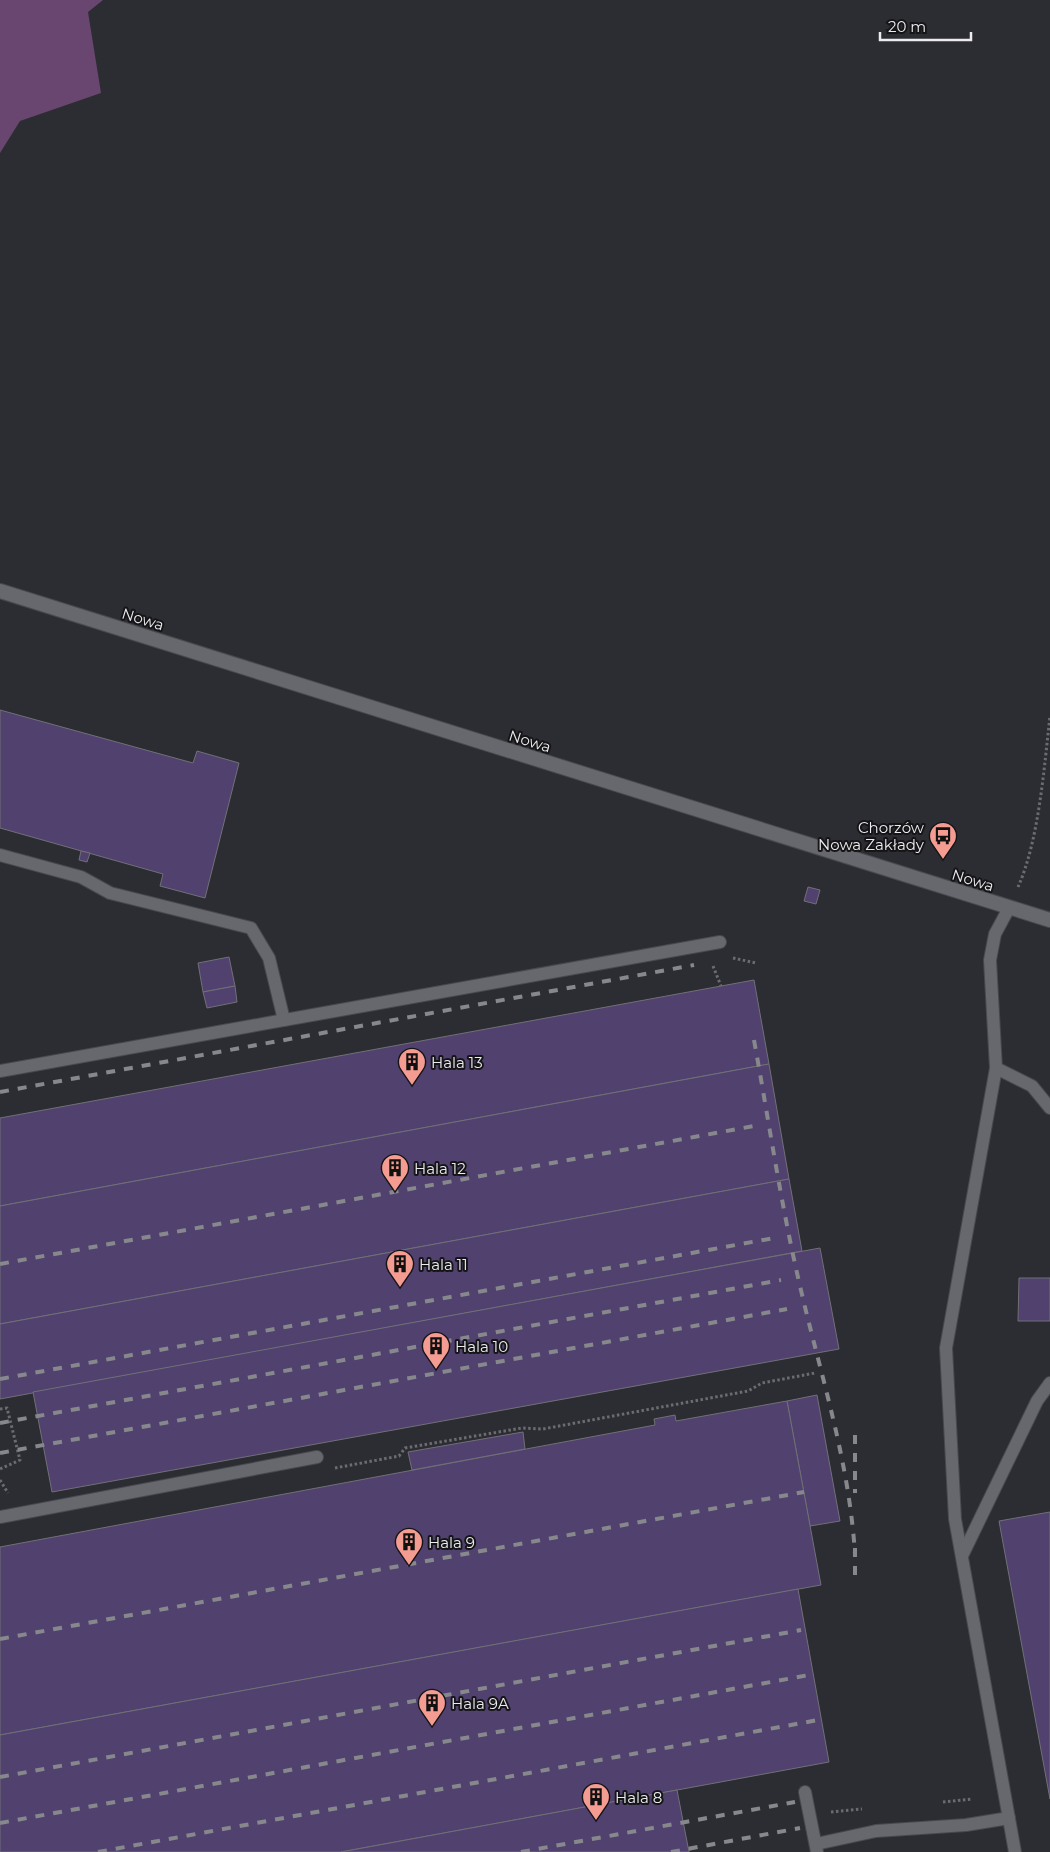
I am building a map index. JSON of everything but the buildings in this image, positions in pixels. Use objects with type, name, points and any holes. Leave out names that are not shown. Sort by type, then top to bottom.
[{"type":"street","name":"Nowa","points":[[0,591],[1050,920]]},
{"type":"lane","points":[[0,854],[81,878],[110,893],[251,928],[269,958],[284,1020]]},
{"type":"lane","points":[[1009,908],[995,934],[990,960],[996,1068],[946,1348],[955,1519],[1015,1852]]},
{"type":"lane","points":[[0,1071],[720,942]]},
{"type":"lane","points":[[996,1068],[1032,1086],[1050,1108]]},
{"type":"lane","points":[[962,1556],[1037,1401],[1050,1383]]},
{"type":"lane","points":[[0,1517],[317,1457]]},
{"type":"lane","points":[[806,1792],[817,1848],[876,1831],[966,1825],[1009,1818]]},
{"type":"path","points":[[1009,908],[1026,869],[1041,790],[1050,716]]},
{"type":"path","points":[[712,962],[722,986]]},
{"type":"path","points":[[331,1468],[399,1456],[404,1448],[522,1428],[553,1427],[748,1391],[762,1383],[815,1373]]},
{"type":"path","points":[[0,1409],[8,1408],[20,1460],[0,1469]]},
{"type":"path","points":[[0,1480],[12,1499]]},
{"type":"shaded area","points":[[0,0],[103,0],[88,12],[101,93],[20,121],[0,153]]},
{"type":"railway","points":[[0,1092],[694,965]]},
{"type":"railway","points":[[754,1040],[793,1256],[833,1419],[847,1485],[855,1554]]},
{"type":"railway","points":[[0,1264],[754,1126]]},
{"type":"railway","points":[[0,1379],[774,1238]]},
{"type":"railway","points":[[0,1423],[781,1280]]},
{"type":"railway","points":[[0,1453],[787,1309]]},
{"type":"railway","points":[[855,1435],[855,1493]]},
{"type":"railway","points":[[0,1639],[804,1492]]},
{"type":"railway","points":[[855,1548],[855,1578]]},
{"type":"railway","points":[[0,1777],[801,1630]]},
{"type":"railway","points":[[0,1823],[809,1675]]},
{"type":"railway","points":[[98,1852],[818,1720]]},
{"type":"railway","points":[[521,1852],[795,1802]]},
{"type":"railway","points":[[671,1852],[800,1828]]},
{"type":"place","name":"Chorzów Nowa Zakłady","points":[[943,860]]},
{"type":"place","name":"Hala 13","points":[[412,1086]]},
{"type":"place","name":"Hala 12","points":[[395,1192]]},
{"type":"place","name":"Hala 11","points":[[400,1288]]},
{"type":"place","name":"Hala 10","points":[[436,1370]]},
{"type":"place","name":"Hala 9","points":[[409,1566]]},
{"type":"place","name":"Hala 9A","points":[[432,1727]]},
{"type":"place","name":"Hala 8","points":[[596,1821]]}]
